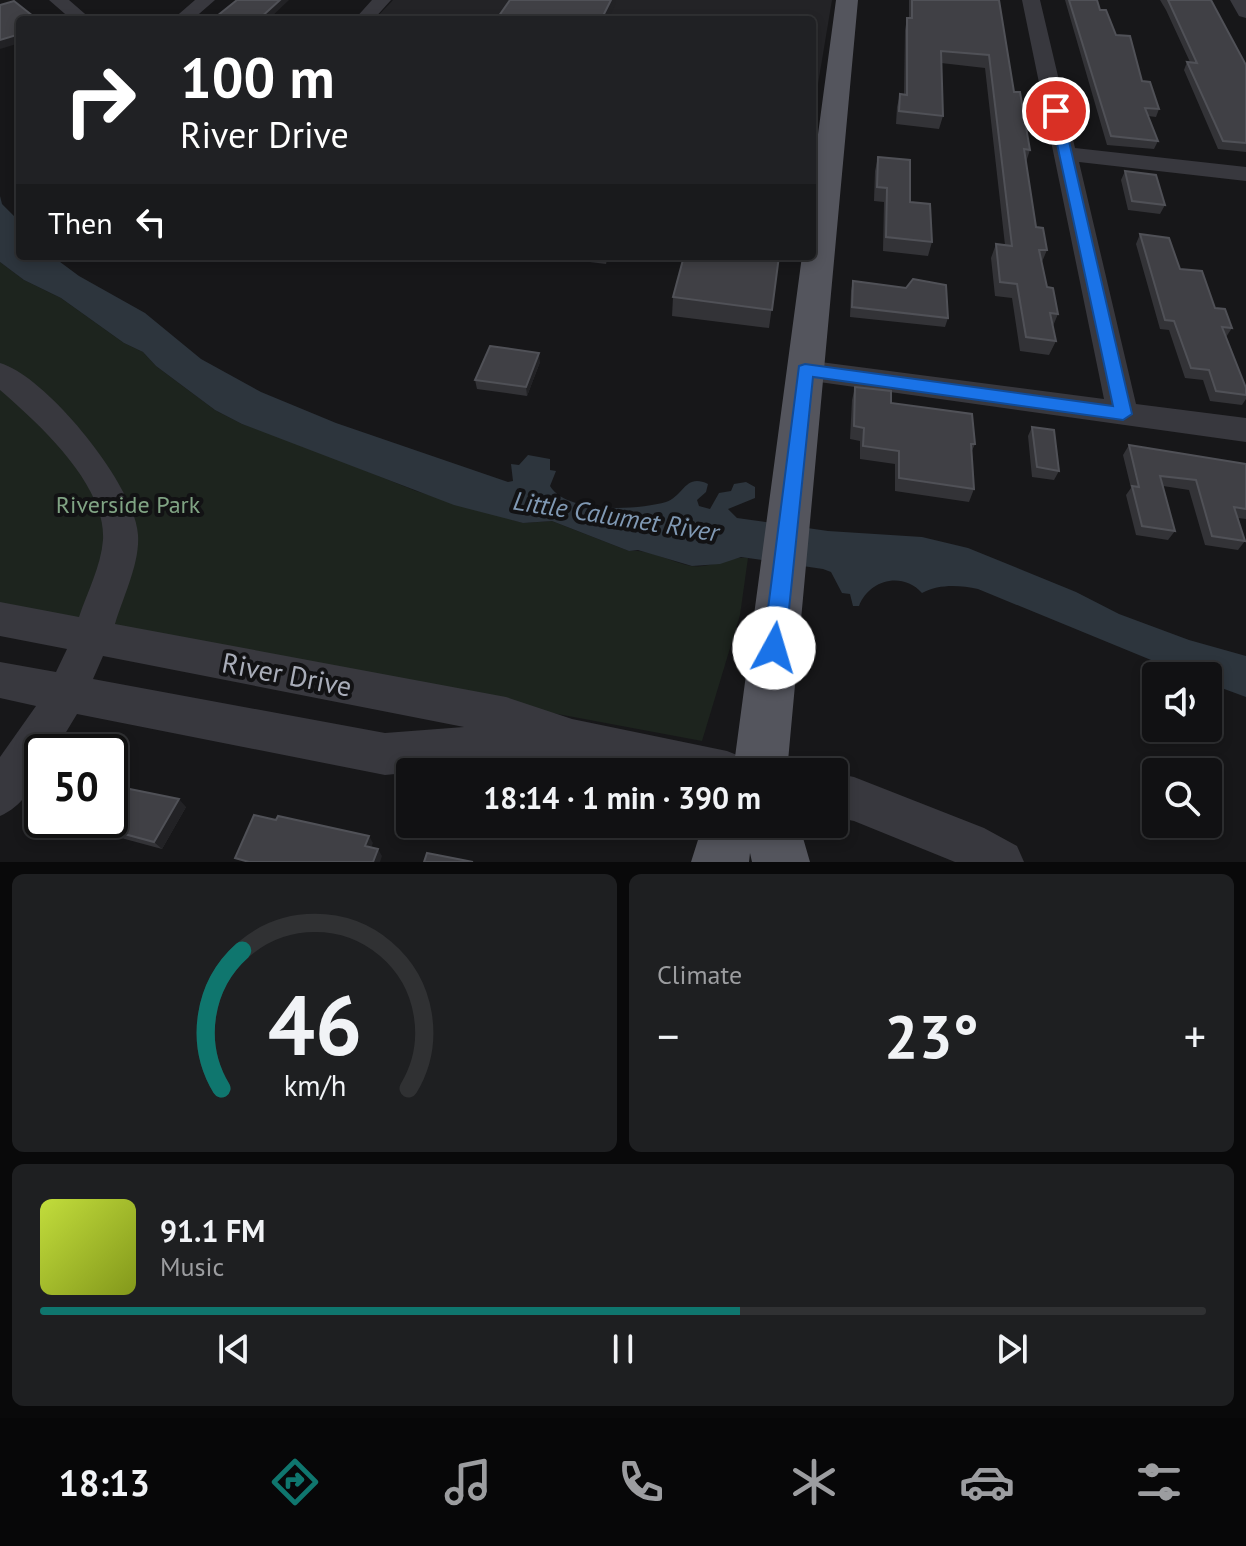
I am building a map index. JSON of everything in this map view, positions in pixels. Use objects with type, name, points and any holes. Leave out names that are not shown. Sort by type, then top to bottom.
[{"type":"main road","points":[[762,758],[847,0]]},
{"type":"main road","points":[[720,862],[726,838]]},
{"type":"main road","points":[[775,838],[781,862]]},
{"type":"street","points":[[58,0],[78,16]]},
{"type":"street","points":[[186,16],[206,0]]},
{"type":"street","points":[[367,16],[382,0]]},
{"type":"street","points":[[1031,0],[1123,414]]},
{"type":"street","points":[[1239,0],[1246,12]]},
{"type":"street","points":[[1066,154],[1246,174]]},
{"type":"street","points":[[805,370],[1246,430]]},
{"type":"street","points":[[0,373],[37,404],[78,449],[111,498],[121,534],[113,572],[92,636],[66,693],[0,794]]},
{"type":"street","name":"River Drive","points":[[0,619],[506,716],[572,739],[661,758]]},
{"type":"street","name":"River Drive","points":[[0,680],[385,754],[455,751],[572,739]]},
{"type":"street","points":[[848,798],[968,844],[1001,862]]},
{"type":"shaded area","points":[[393,0],[832,0],[816,96],[816,16],[378,16]]},
{"type":"green space","name":"Riverside Park","points":[[0,262],[24,280],[61,298],[124,343],[143,352],[156,366],[215,410],[242,424],[416,491],[523,523],[552,521],[629,551],[645,552],[691,566],[748,558],[740,615],[702,741],[0,610]]},
{"type":"water","name":"Little Calumet River","points":[[0,196],[2,204],[15,217],[16,260],[57,260],[79,276],[145,313],[201,359],[261,392],[336,423],[508,482],[513,481],[511,464],[519,465],[528,455],[550,459],[550,470],[556,471],[550,486],[559,495],[587,505],[621,508],[654,505],[672,499],[689,483],[700,481],[708,484],[706,492],[697,500],[699,506],[710,509],[719,493],[731,491],[734,484],[746,482],[755,487],[755,498],[728,509],[737,518],[828,531],[922,537],[968,548],[1076,592],[1119,614],[1189,640],[1246,656],[1246,697],[1222,688],[1222,662],[1156,662],[978,589],[949,586],[922,593],[905,582],[887,582],[870,590],[859,606],[853,606],[850,594],[842,593],[831,572],[823,569],[741,557],[720,564],[692,566],[638,550],[629,551],[552,521],[523,523],[454,505],[242,424],[215,410],[156,366],[143,352],[124,343],[61,298],[24,280],[0,262]]},
{"type":"building","points":[[237,0],[280,0],[262,16],[217,16]]},
{"type":"building","points":[[510,0],[611,0],[603,16],[499,16]]},
{"type":"building","points":[[912,0],[999,0],[1014,92],[1020,92],[1030,150],[1024,149],[1036,227],[1043,228],[1047,250],[1039,250],[1047,287],[1053,288],[1058,314],[1050,313],[1056,341],[1026,337],[1017,284],[1000,282],[996,244],[1012,246],[989,55],[941,51],[943,116],[899,111],[900,94],[907,95],[907,18],[912,18]]},
{"type":"building","points":[[1069,0],[1097,0],[1100,10],[1106,10],[1116,35],[1130,36],[1142,81],[1150,82],[1159,109],[1145,108],[1158,141],[1111,136]]},
{"type":"building","points":[[1168,0],[1211,0],[1246,65],[1246,143],[1223,141],[1187,62],[1197,63]]},
{"type":"building","points":[[14,1],[33,16],[16,16],[16,35],[0,40],[0,5]]},
{"type":"building","points":[[878,157],[910,160],[910,202],[930,204],[932,242],[886,237],[887,188],[877,187]]},
{"type":"building","points":[[1125,171],[1156,175],[1165,205],[1132,201]]},
{"type":"building","points":[[1140,234],[1169,238],[1180,269],[1202,271],[1215,308],[1225,309],[1232,328],[1222,327],[1246,395],[1216,391],[1209,370],[1191,368],[1174,321],[1165,320]]},
{"type":"building","points":[[683,260],[778,260],[772,310],[673,297]]},
{"type":"building","points":[[913,279],[946,285],[948,318],[852,307],[853,281],[906,288]]},
{"type":"building","points":[[490,346],[539,353],[526,387],[475,380]]},
{"type":"building","points":[[855,387],[891,391],[891,403],[972,414],[974,489],[899,478],[899,451],[863,446],[864,428],[854,426]]},
{"type":"building","points":[[1032,427],[1054,430],[1059,471],[1037,467]]},
{"type":"building","points":[[1129,445],[1246,464],[1246,509],[1234,507],[1245,541],[1212,536],[1196,480],[1160,476],[1175,531],[1142,526],[1132,486],[1139,487]]},
{"type":"building","points":[[128,789],[179,799],[154,842],[128,835]]},
{"type":"building","points":[[254,815],[276,820],[278,816],[369,836],[365,846],[378,849],[373,862],[249,862],[235,858]]},
{"type":"building","points":[[427,853],[473,862],[424,862]]},
{"type":"route","points":[[774,648],[805,370],[1123,414],[1056,111]]}]
